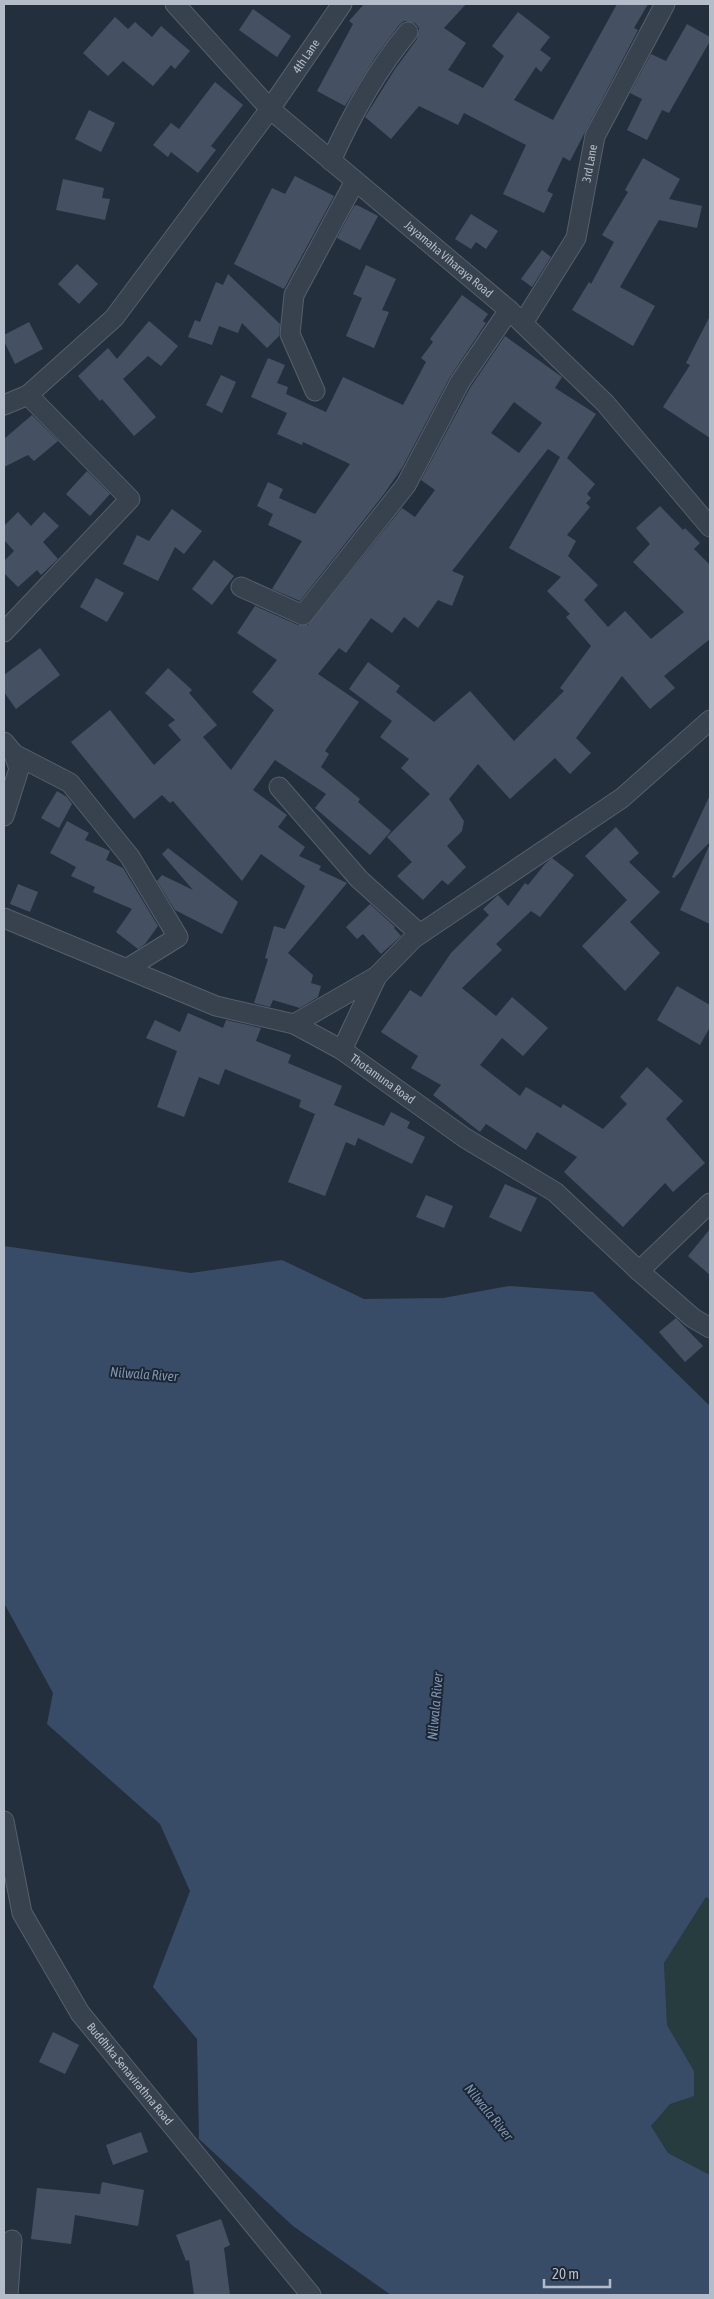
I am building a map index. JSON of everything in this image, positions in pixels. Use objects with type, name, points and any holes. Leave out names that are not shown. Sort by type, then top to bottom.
[{"type":"street","name":"Jayamaha Viharaya Road","points":[[175,4],[270,109],[509,310],[605,403],[710,527]]},
{"type":"street","name":"4th Lane","points":[[4,405],[28,395],[114,318],[270,109],[342,4]]},
{"type":"street","name":"3rd Lane","points":[[523,324],[576,238],[595,136],[665,4]]},
{"type":"street","points":[[331,161],[351,116],[393,50],[408,32]]},
{"type":"street","points":[[315,391],[290,334],[294,295],[355,182]]},
{"type":"street","points":[[241,587],[303,615],[406,485],[460,382],[509,310]]},
{"type":"street","points":[[4,632],[130,499],[28,395]]},
{"type":"street","points":[[294,1024],[377,976],[420,934],[622,798],[710,720]]},
{"type":"street","points":[[4,816],[19,769],[9,748]]},
{"type":"street","points":[[9,748],[70,783],[130,857],[178,937],[128,968]]},
{"type":"street","points":[[279,787],[359,879],[420,934]]},
{"type":"street","name":"Thotamuna Road","points":[[4,918],[216,1006],[294,1024],[342,1050],[465,1138],[555,1192],[639,1271],[693,1318],[710,1328]]},
{"type":"street","points":[[342,1050],[377,976]]},
{"type":"street","points":[[639,1271],[710,1203]]},
{"type":"street","name":"Buddhika Senavirathna Road","points":[[4,1821],[22,1913],[80,2013],[311,2295]]},
{"type":"street","points":[[8,2295],[12,2240]]},
{"type":"green space","points":[[706,1897],[710,1900],[710,2175],[668,2153],[651,2126],[694,2071],[667,2025],[664,1963]]},
{"type":"water","name":"Nilwala River","points":[[4,1246],[191,1273],[282,1260],[364,1299],[443,1298],[509,1286],[593,1292],[710,1406],[710,1900],[706,1897],[664,1963],[667,2025],[694,2071],[694,2096],[670,2104],[651,2126],[668,2153],[710,2175],[710,2295],[391,2295],[293,2226],[199,2139],[197,2039],[153,1987],[190,1891],[160,1824],[47,1724],[53,1693],[4,1603]]},
{"type":"building","points":[[364,4],[466,4],[444,28],[466,43],[448,70],[483,88],[504,56],[492,46],[518,12],[550,37],[540,50],[551,58],[541,72],[536,67],[514,100],[553,120],[617,4],[648,4],[634,28],[638,30],[570,161],[563,157],[547,191],[553,194],[544,213],[503,194],[526,145],[464,113],[458,125],[419,106],[391,139],[365,117],[395,69],[417,39],[419,28],[415,23],[404,21],[399,25],[376,56],[345,106],[317,91],[353,24],[349,21]]},
{"type":"building","points":[[253,9],[291,36],[277,57],[239,30]]},
{"type":"building","points":[[115,17],[128,29],[135,22],[152,37],[161,26],[190,51],[175,69],[171,65],[153,86],[123,61],[108,76],[83,53]]},
{"type":"building","points":[[687,24],[710,37],[710,41],[669,113],[662,110],[647,140],[627,130],[642,99],[630,93],[651,54],[666,61]]},
{"type":"building","points":[[215,82],[243,105],[211,146],[216,150],[198,173],[171,152],[168,157],[153,145],[171,123],[179,129]]},
{"type":"building","points":[[89,110],[115,123],[101,152],[75,139]]},
{"type":"building","points":[[643,158],[680,179],[669,199],[702,206],[697,228],[659,220],[620,287],[655,306],[633,346],[572,310],[589,282],[591,284],[614,242],[602,235],[628,192],[625,190]]},
{"type":"building","points":[[295,176],[334,196],[284,289],[234,264],[272,188],[285,194]]},
{"type":"building","points":[[63,179],[104,188],[102,198],[110,199],[105,220],[56,210]]},
{"type":"building","points":[[357,205],[378,216],[360,250],[337,238],[354,206]]},
{"type":"building","points":[[471,214],[498,231],[486,249],[476,242],[471,249],[455,239]]},
{"type":"building","points":[[542,250],[551,257],[532,287],[521,279]]},
{"type":"building","points":[[77,264],[98,284],[79,304],[58,284]]},
{"type":"building","points":[[366,265],[396,279],[382,310],[389,312],[374,348],[346,336],[362,298],[353,294]]},
{"type":"building","points":[[228,274],[280,324],[279,336],[267,348],[242,323],[238,333],[219,326],[212,345],[188,337],[195,320],[200,322],[216,282],[223,285]]},
{"type":"building","points":[[462,295],[488,314],[483,321],[486,323],[450,377],[402,468],[384,494],[300,601],[272,589],[302,541],[268,525],[273,514],[257,506],[268,482],[283,489],[279,498],[315,514],[350,464],[303,442],[302,445],[277,434],[287,413],[251,397],[268,358],[285,365],[277,383],[288,387],[286,394],[326,412],[343,377],[403,405],[426,362],[421,358],[433,342],[430,339]]},
{"type":"building","points":[[710,316],[710,438],[663,407],[690,365],[686,363]]},
{"type":"building","points":[[149,321],[178,346],[161,366],[148,356],[123,379],[156,417],[134,436],[102,399],[100,401],[78,376],[108,348],[117,359]]},
{"type":"building","points":[[29,322],[43,349],[15,364],[4,341],[4,335]]},
{"type":"building","points":[[505,336],[562,377],[555,388],[596,414],[567,458],[595,484],[587,494],[591,498],[586,503],[590,507],[567,535],[576,541],[568,556],[598,585],[584,600],[608,627],[625,611],[651,639],[684,612],[633,562],[650,544],[636,528],[660,506],[683,530],[685,528],[700,543],[694,549],[710,565],[710,639],[664,676],[675,688],[650,709],[622,676],[576,738],[591,753],[570,774],[555,758],[510,799],[478,764],[449,799],[464,821],[462,831],[447,846],[466,867],[448,885],[442,880],[423,900],[397,876],[412,862],[387,837],[430,794],[401,768],[409,759],[380,737],[392,721],[349,689],[368,662],[400,686],[396,692],[434,722],[470,691],[514,741],[564,691],[560,688],[591,646],[566,617],[570,614],[547,591],[561,577],[509,548],[560,457],[548,449],[452,571],[464,576],[452,606],[438,600],[418,628],[404,617],[392,633],[371,618],[346,653],[339,648],[318,674],[359,702],[325,751],[329,754],[321,767],[360,799],[358,802],[391,831],[370,855],[315,808],[326,794],[275,760],[253,790],[287,815],[278,827],[305,847],[299,856],[321,866],[319,870],[347,883],[288,953],[313,975],[311,983],[321,986],[318,997],[300,1008],[273,1000],[270,1007],[254,1003],[268,959],[265,958],[274,926],[285,929],[305,886],[261,854],[242,881],[173,801],[170,803],[162,795],[134,819],[71,742],[110,710],[154,765],[181,740],[168,725],[175,720],[145,693],[168,668],[192,690],[189,693],[217,725],[203,737],[231,770],[274,710],[252,692],[277,660],[237,633],[255,606],[298,625],[308,625],[402,508],[415,517],[435,490],[421,480],[470,388]],"holes":[[[514,402],[542,423],[519,453],[491,433]]]},
{"type":"building","points":[[221,375],[236,382],[222,413],[206,405]]},
{"type":"building","points":[[32,415],[58,441],[34,461],[28,455],[4,467],[4,439]]},
{"type":"building","points":[[87,471],[110,494],[90,516],[66,494]]},
{"type":"building","points":[[172,509],[202,531],[184,554],[175,547],[158,581],[123,564],[137,535],[149,541]]},
{"type":"building","points":[[18,512],[31,526],[44,512],[59,526],[43,542],[58,559],[41,575],[37,570],[18,587],[4,573],[4,561],[14,551],[4,540],[4,526]]},
{"type":"building","points":[[214,560],[234,576],[212,605],[192,589]]},
{"type":"building","points":[[96,578],[124,593],[107,622],[80,607]]},
{"type":"building","points":[[40,648],[60,675],[16,709],[4,692],[4,675]]},
{"type":"building","points":[[57,791],[67,797],[72,804],[59,828],[41,818]]},
{"type":"building","points":[[710,795],[710,842],[674,878],[672,877]]},
{"type":"building","points":[[67,821],[89,833],[85,840],[110,851],[106,860],[123,868],[158,926],[145,944],[138,949],[116,932],[132,909],[93,892],[95,887],[71,876],[76,867],[50,853]]},
{"type":"building","points":[[616,827],[639,853],[629,862],[660,892],[630,922],[660,953],[625,991],[582,946],[627,900],[585,856]]},
{"type":"building","points":[[710,844],[710,924],[680,910]]},
{"type":"building","points":[[168,848],[238,902],[222,934],[175,910],[157,881],[162,875],[193,890],[162,854]]},
{"type":"building","points":[[552,858],[574,875],[540,917],[531,911],[496,944],[502,950],[462,988],[496,1016],[512,997],[548,1028],[523,1056],[502,1038],[480,1065],[520,1096],[526,1087],[561,1108],[563,1104],[603,1129],[627,1104],[620,1097],[647,1067],[683,1101],[666,1119],[705,1163],[673,1192],[665,1183],[623,1227],[564,1172],[577,1157],[537,1132],[526,1150],[486,1124],[480,1132],[433,1095],[441,1085],[411,1068],[418,1056],[381,1032],[410,990],[421,997],[451,953],[489,915],[483,909],[498,895],[508,906],[525,883],[528,885]]},
{"type":"building","points":[[18,884],[38,892],[30,912],[10,904]]},
{"type":"building","points":[[370,904],[395,927],[401,936],[381,954],[363,934],[357,939],[346,927]]},
{"type":"building","points":[[677,986],[710,1005],[710,1027],[700,1045],[657,1020]]},
{"type":"building","points":[[188,1013],[223,1028],[226,1020],[261,1028],[256,1041],[291,1055],[288,1063],[342,1086],[334,1105],[384,1126],[391,1112],[410,1122],[407,1128],[425,1137],[412,1164],[358,1138],[355,1146],[346,1142],[325,1196],[288,1182],[315,1114],[299,1107],[301,1100],[225,1069],[219,1085],[199,1077],[184,1117],[157,1107],[177,1051],[146,1038],[155,1020],[180,1032]]},
{"type":"building","points":[[505,1184],[537,1198],[521,1232],[489,1217]]},
{"type":"building","points":[[426,1195],[453,1206],[444,1228],[416,1217]]},
{"type":"building","points":[[710,1229],[710,1275],[688,1256]]},
{"type":"building","points":[[676,1318],[703,1346],[685,1362],[659,1332]]},
{"type":"building","points":[[53,2032],[79,2045],[65,2074],[39,2062]]},
{"type":"building","points":[[141,2132],[148,2152],[113,2165],[106,2145]]},
{"type":"building","points":[[102,2182],[144,2190],[138,2226],[75,2215],[71,2244],[31,2239],[37,2188],[100,2194]]},
{"type":"building","points":[[221,2219],[230,2245],[224,2248],[230,2295],[194,2295],[189,2260],[186,2261],[176,2235]]}]
